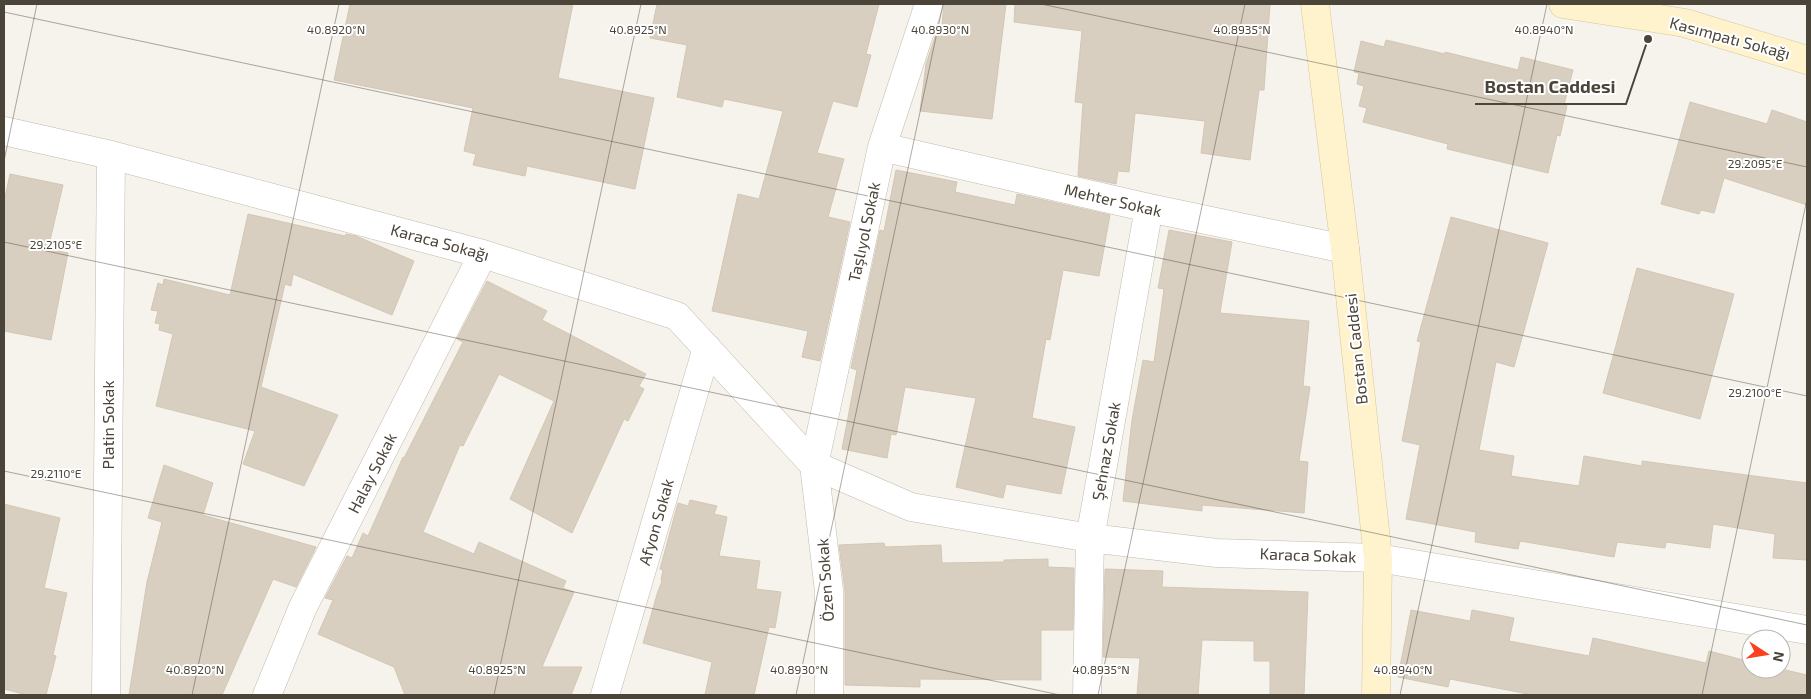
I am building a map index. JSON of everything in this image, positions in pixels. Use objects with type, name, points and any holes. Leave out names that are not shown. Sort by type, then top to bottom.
[{"type":"street","name":"Taşlıyol Sokak","points":[[814,465],[882,147],[929,4]]},
{"type":"street","name":"Bostan Caddesi","points":[[1315,4],[1345,249],[1378,558],[1376,695]]},
{"type":"street","name":"Kasımpatı Sokağı","points":[[1563,4],[1685,23],[1807,60]]},
{"type":"street","name":"Karaca Sokağı","points":[[4,131],[111,155],[483,254],[677,316],[814,465]]},
{"type":"street","name":"Mehter Sokak","points":[[882,147],[1149,208],[1345,249]]},
{"type":"street","name":"Platin Sokak","points":[[106,695],[111,155]]},
{"type":"street","name":"Şehnaz Sokak","points":[[1087,695],[1090,538],[1149,208]]},
{"type":"street","name":"Halay Sokak","points":[[267,695],[303,607],[483,254]]},
{"type":"street","name":"Afyon Sokak","points":[[605,695],[707,348]]},
{"type":"street","name":"Karaca Sokak","points":[[814,465],[911,507],[1090,538],[1217,553],[1378,558],[1807,630]]},
{"type":"street","name":"Özen Sokak","points":[[814,465],[829,591],[829,695]]},
{"type":"building","points":[[350,4],[573,4],[558,78],[654,98],[635,189],[527,166],[525,176],[473,165],[476,154],[464,151],[473,108],[334,80]]},
{"type":"building","points":[[657,4],[879,4],[866,54],[871,55],[857,107],[833,101],[817,153],[844,159],[828,217],[850,222],[820,361],[802,357],[808,331],[712,311],[738,194],[759,199],[783,111],[724,99],[722,107],[677,97],[687,45],[650,38]]},
{"type":"building","points":[[944,4],[1006,4],[992,119],[920,111],[926,64],[936,34],[941,35]]},
{"type":"building","points":[[1015,4],[1270,4],[1264,90],[1259,90],[1250,160],[1201,153],[1205,121],[1135,113],[1129,172],[1118,171],[1116,184],[1078,176],[1083,103],[1075,102],[1082,31],[1014,22]]},
{"type":"building","points":[[1386,40],[1518,70],[1521,57],[1573,70],[1564,105],[1567,106],[1560,136],[1557,135],[1548,173],[1447,149],[1448,144],[1363,122],[1367,108],[1359,106],[1364,86],[1357,84],[1359,73],[1354,72],[1361,41],[1384,47]]},
{"type":"building","points":[[1690,102],[1767,124],[1772,110],[1807,122],[1807,205],[1724,178],[1714,213],[1701,210],[1699,214],[1661,204]]},
{"type":"building","points":[[896,170],[957,182],[955,192],[1015,205],[1017,194],[1110,215],[1099,276],[1063,270],[1050,340],[1046,339],[1032,418],[1075,427],[1061,494],[1006,484],[1003,498],[956,487],[976,398],[905,387],[896,435],[891,434],[887,458],[842,449],[857,370],[851,368],[880,230],[884,231]]},
{"type":"building","points":[[10,174],[63,185],[48,249],[68,253],[51,340],[4,331],[4,202]]},
{"type":"building","points":[[248,214],[345,236],[346,234],[356,236],[414,261],[392,315],[293,274],[291,286],[285,284],[261,387],[338,415],[304,486],[243,464],[255,431],[156,406],[173,334],[159,330],[160,324],[155,323],[158,311],[151,310],[158,283],[163,285],[164,279],[230,295]]},
{"type":"building","points":[[1451,217],[1548,243],[1514,367],[1496,362],[1479,450],[1514,456],[1511,476],[1579,486],[1584,456],[1642,466],[1642,461],[1807,483],[1807,560],[1773,558],[1775,534],[1713,524],[1710,548],[1666,542],[1665,548],[1617,542],[1614,557],[1520,541],[1518,549],[1475,542],[1476,532],[1406,519],[1420,445],[1402,441],[1421,342],[1417,341]]},
{"type":"building","points":[[1169,230],[1232,242],[1220,313],[1309,321],[1303,386],[1310,387],[1299,461],[1308,462],[1304,513],[1202,505],[1202,511],[1123,501],[1132,420],[1143,360],[1154,362],[1164,289],[1158,288]]},
{"type":"building","points":[[1637,268],[1734,294],[1700,419],[1603,393]]},
{"type":"building","points":[[487,281],[547,311],[542,320],[646,374],[639,386],[644,389],[628,421],[624,419],[572,533],[510,499],[554,401],[499,374],[463,446],[460,445],[423,532],[474,554],[479,542],[566,581],[563,588],[574,592],[542,667],[582,667],[571,695],[405,695],[394,667],[318,634],[333,600],[325,598],[347,556],[352,558],[363,533],[368,536],[403,457],[463,342],[457,339]]},
{"type":"building","points":[[164,465],[213,483],[203,515],[316,547],[296,587],[273,579],[222,695],[129,695],[147,582],[162,522],[148,518]]},
{"type":"building","points":[[690,500],[717,506],[714,514],[727,517],[719,556],[760,561],[756,589],[781,592],[775,628],[769,627],[754,695],[705,695],[712,662],[643,643],[662,581],[663,570],[660,569],[678,503],[688,506]]},
{"type":"building","points":[[4,504],[60,518],[44,588],[67,593],[53,655],[56,656],[46,695],[27,695],[4,689]]},
{"type":"building","points":[[884,543],[885,547],[941,545],[942,563],[1048,559],[1048,567],[1074,568],[1073,630],[1041,630],[1041,680],[920,679],[920,687],[845,685],[845,591],[839,545]]},
{"type":"building","points":[[1105,569],[1163,571],[1162,587],[1308,592],[1304,695],[1270,695],[1270,661],[1254,661],[1254,641],[1202,640],[1198,695],[1137,695],[1140,658],[1103,657]]},
{"type":"building","points":[[1411,610],[1470,621],[1472,610],[1514,618],[1509,641],[1589,656],[1593,638],[1706,663],[1709,651],[1741,659],[1741,679],[1791,679],[1791,671],[1807,675],[1807,695],[1533,695],[1450,679],[1448,687],[1398,677]]},
{"type":"place","name":"Bostan Caddesi","points":[[1648,39]]}]
